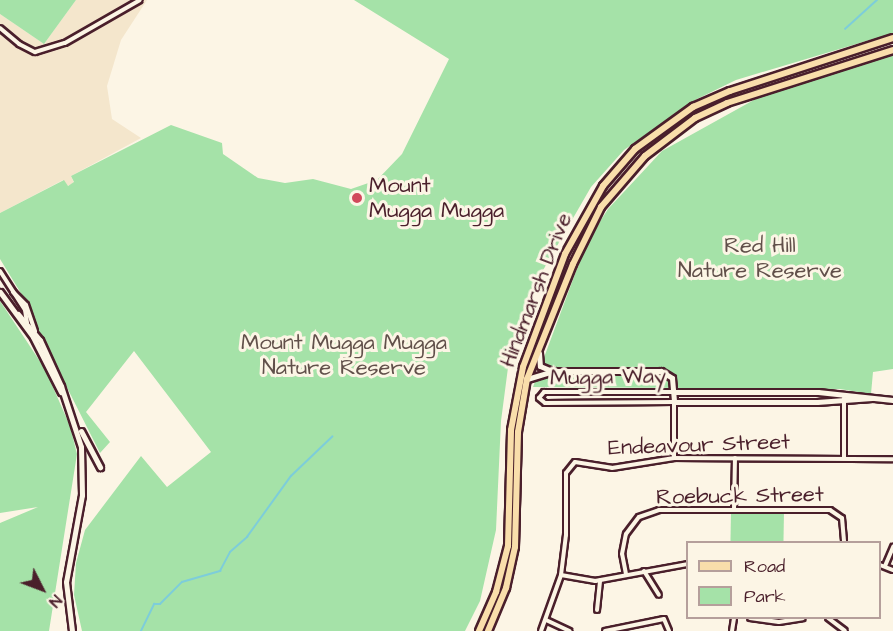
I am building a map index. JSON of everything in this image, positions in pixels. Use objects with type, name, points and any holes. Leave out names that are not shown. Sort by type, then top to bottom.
[{"type":"main road","name":"Hindmarsh Drive","points":[[479,631],[496,592],[508,546],[511,430],[523,367],[565,254],[603,186],[635,149],[693,107],[730,91],[893,38]]},
{"type":"main road","name":"Hindmarsh Drive","points":[[488,631],[504,595],[515,547],[518,432],[527,379],[540,342],[601,207],[627,173],[662,141],[695,118],[727,103],[893,50]]},
{"type":"main road","points":[[0,292],[35,332],[73,416],[100,467]]},
{"type":"main road","points":[[26,324],[62,393]]},
{"type":"main road","points":[[540,342],[539,364],[554,371]]},
{"type":"main road","points":[[527,379],[554,371],[664,372],[672,378],[674,402]]},
{"type":"main road","name":"Mugga Way","points":[[674,392],[844,398]]},
{"type":"main road","name":"Mugga Way","points":[[674,402],[844,398],[893,400]]},
{"type":"main road","points":[[72,631],[66,582],[83,476],[81,447],[73,416]]},
{"type":"street","points":[[0,28],[18,44],[35,52],[65,43],[140,0]]},
{"type":"street","points":[[0,271],[25,310],[26,324]]},
{"type":"street","points":[[12,291],[26,305],[35,332]]},
{"type":"street","name":"Mugga Way","points":[[674,392],[544,392],[539,398],[545,403],[674,402]]},
{"type":"street","points":[[844,398],[844,458]]},
{"type":"street","points":[[674,402],[674,458]]},
{"type":"street","name":"Endeavour Street","points":[[541,631],[561,575],[566,536],[566,473],[572,464],[581,460],[620,467],[674,458],[893,459]]},
{"type":"street","points":[[734,509],[735,458]]},
{"type":"street","name":"Roebuck Street","points":[[626,574],[623,542],[631,526],[642,516],[669,509],[830,510],[842,519],[844,541]]},
{"type":"street","points":[[893,547],[882,565],[893,570]]},
{"type":"street","points":[[561,575],[600,580],[686,564]]},
{"type":"street","points":[[644,571],[659,595]]},
{"type":"street","points":[[597,610],[600,580]]},
{"type":"street","points":[[605,631],[664,619],[669,631]]},
{"type":"street","points":[[757,619],[779,622],[796,619]]},
{"type":"street","points":[[829,619],[845,631]]},
{"type":"street","points":[[546,620],[570,631]]},
{"type":"shaded area","points":[[76,0],[147,0],[121,40],[107,86],[112,119],[141,138],[71,176],[74,183],[67,186],[63,180],[0,213],[0,14],[44,44]]},
{"type":"green space","points":[[0,0],[76,0],[44,44],[0,14]]},
{"type":"green space","name":"Mount Mugga Mugga Nature Reserve","points":[[354,0],[893,0],[893,33],[736,80],[695,100],[624,150],[591,187],[542,272],[509,360],[501,421],[496,530],[480,601],[465,631],[82,631],[74,595],[76,563],[85,530],[141,456],[167,487],[211,452],[134,351],[86,412],[110,442],[100,453],[34,322],[33,313],[0,259],[0,213],[64,180],[68,186],[74,182],[71,176],[171,125],[222,143],[223,154],[258,178],[285,183],[313,179],[351,189],[377,180],[402,154],[449,59]]},
{"type":"green space","name":"Red Hill Nature Reserve","points":[[893,54],[893,369],[873,372],[871,394],[840,389],[533,387],[587,242],[608,209],[662,151],[761,96]]},
{"type":"green space","points":[[0,301],[45,369],[70,426],[77,454],[49,631],[0,631],[0,523],[38,507],[0,513]]},
{"type":"green space","points":[[731,511],[784,512],[783,541],[730,541]]},
{"type":"waterway","points":[[845,29],[877,0]]},
{"type":"waterway","points":[[141,631],[154,604],[160,604],[182,582],[220,571],[230,552],[247,537],[291,476],[332,437]]},
{"type":"place","name":"Mount Mugga Mugga","points":[[357,198]]}]
